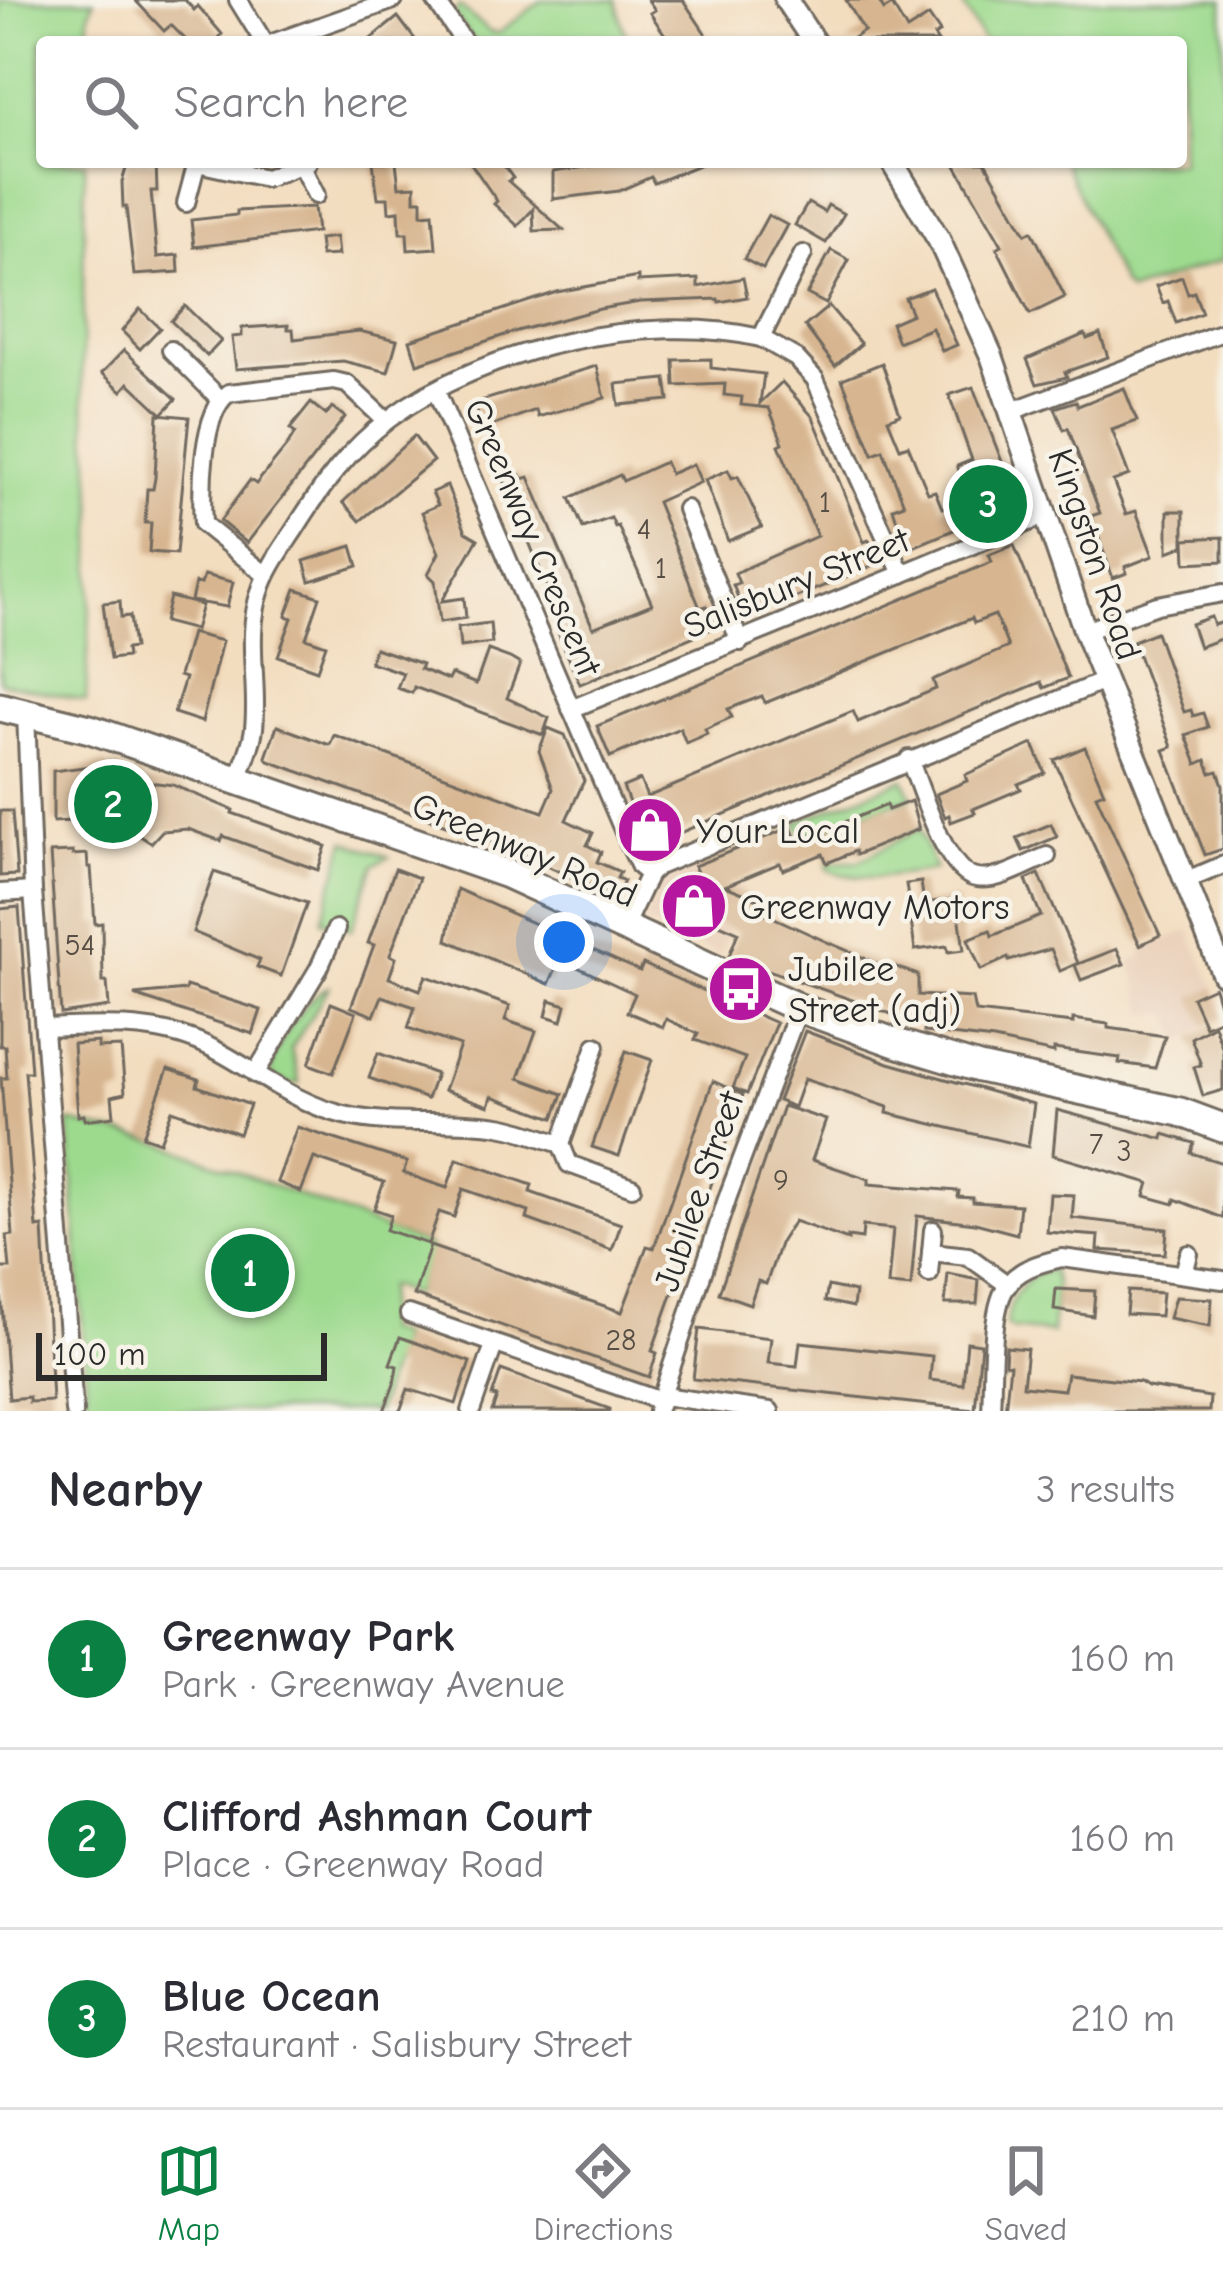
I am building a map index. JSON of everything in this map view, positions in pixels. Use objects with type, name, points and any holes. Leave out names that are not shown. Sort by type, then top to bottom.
[{"type":"main road","name":"Greenway Road","points":[[13,710],[90,729],[507,874],[799,1008],[979,1068],[1220,1124]]},
{"type":"street","points":[[238,0],[260,36]]},
{"type":"street","points":[[292,36],[394,0]]},
{"type":"street","points":[[435,0],[460,36]]},
{"type":"street","points":[[786,0],[810,36]]},
{"type":"street","points":[[186,203],[195,168]]},
{"type":"street","points":[[223,168],[266,178],[296,168]]},
{"type":"street","points":[[306,168],[316,195]]},
{"type":"street","name":"Kingston Road","points":[[896,168],[939,240],[992,357],[1085,631],[1223,974]]},
{"type":"street","points":[[761,338],[802,254]]},
{"type":"street","name":"Greenway Crescent","points":[[237,780],[254,733],[258,597],[266,575],[335,469],[386,421],[436,391],[573,340],[638,328],[725,329],[761,338],[796,358],[815,379],[831,409],[902,574]]},
{"type":"street","points":[[1012,411],[1223,332]]},
{"type":"street","points":[[171,350],[220,399]]},
{"type":"street","points":[[266,575],[203,524],[209,421],[220,399],[248,390],[334,381],[347,384],[386,421]]},
{"type":"street","name":"Greenway Crescent","points":[[436,391],[629,844],[649,874]]},
{"type":"street","points":[[686,509],[740,642]]},
{"type":"street","name":"Salisbury Street","points":[[571,709],[1046,514]]},
{"type":"street","points":[[1085,631],[1157,605],[1223,592]]},
{"type":"street","points":[[623,928],[649,874],[909,760],[1105,681]]},
{"type":"street","points":[[13,710],[33,891],[74,1411]]},
{"type":"street","points":[[909,760],[952,862],[966,875],[993,878],[1047,856]]},
{"type":"street","points":[[1185,881],[1223,866]]},
{"type":"street","points":[[0,893],[33,891]]},
{"type":"street","points":[[255,1074],[319,968],[336,928]]},
{"type":"street","name":"Jubilee Street","points":[[660,1403],[736,1174],[799,1008]]},
{"type":"street","points":[[44,1028],[148,1027],[194,1040],[292,1098],[338,1114],[381,1121],[501,1126],[561,1144]]},
{"type":"street","points":[[596,1046],[561,1144],[569,1164],[632,1186]]},
{"type":"street","points":[[929,1274],[933,1231]]},
{"type":"street","points":[[931,1252],[968,1256],[1008,1286]]},
{"type":"street","points":[[1184,1274],[1189,1254]]},
{"type":"street","points":[[992,1411],[998,1314],[1008,1286],[1037,1264],[1062,1258],[1223,1280]]},
{"type":"street","points":[[409,1314],[660,1403],[770,1411]]},
{"type":"street","points":[[471,1411],[494,1345]]},
{"type":"shaded area","name":"Greenway Motors","points":[[694,866],[725,890],[744,885],[720,955],[644,923],[657,889],[666,879]]},
{"type":"shaded area","points":[[1189,930],[1223,1007],[1223,1018],[1181,1041],[1169,1014],[1146,1013],[1131,961],[1143,956],[1141,950]]},
{"type":"green space","points":[[0,0],[94,0],[88,36],[36,36],[36,168],[85,168],[82,378],[94,511],[86,701],[0,682]]},
{"type":"green space","points":[[542,0],[616,0],[625,36],[470,36],[454,14],[459,6],[490,32],[499,33]]},
{"type":"green space","points":[[960,0],[1223,0],[1223,260],[1129,292],[1066,168],[1187,168],[1187,36],[981,36]]},
{"type":"green space","points":[[904,779],[912,797],[802,835],[796,822]]},
{"type":"green space","points":[[919,829],[935,870],[867,877],[828,870],[827,863],[857,862]]},
{"type":"green space","points":[[346,841],[389,857],[374,865],[351,930],[322,920]]},
{"type":"green space","points":[[329,987],[291,1049],[300,1083],[288,1084],[271,1075],[292,1025],[311,1000]]},
{"type":"green space","points":[[69,1122],[160,1142],[432,1247],[414,1295],[387,1286],[383,1330],[400,1337],[377,1411],[88,1411]]},
{"type":"green space","points":[[1051,1270],[1056,1283],[1052,1333],[1011,1329],[1006,1324],[1020,1289],[1032,1277]]},
{"type":"building","points":[[135,0],[185,0],[194,10],[198,6],[222,34],[182,36],[171,25],[164,31]]},
{"type":"building","points":[[648,0],[683,0],[707,36],[666,36],[650,13],[655,10]]},
{"type":"building","points":[[846,0],[878,0],[884,10],[892,5],[907,30],[929,16],[940,32],[934,36],[856,36],[864,31]]},
{"type":"building","points":[[398,17],[412,36],[374,36]]},
{"type":"building","points":[[126,168],[156,168],[157,191],[151,191],[157,257],[178,255],[179,272],[134,275],[122,182]]},
{"type":"building","points":[[374,168],[397,168],[399,187],[415,186],[422,214],[433,213],[436,248],[408,250],[407,233],[400,233],[399,211],[389,212],[388,198],[378,198]]},
{"type":"building","points":[[474,168],[506,168],[513,178],[508,181],[563,230],[534,231],[533,209],[518,226],[494,204],[497,201]]},
{"type":"building","points":[[692,168],[654,183],[651,177],[619,191],[553,199],[553,172]]},
{"type":"building","points":[[957,168],[988,168],[1026,234],[1032,231],[1065,297],[1030,314],[997,248],[1002,245]]},
{"type":"building","points":[[808,203],[824,212],[828,205],[844,214],[826,243],[795,225]]},
{"type":"building","points":[[314,207],[317,232],[194,247],[191,220],[237,215],[237,211]]},
{"type":"building","points":[[768,215],[787,225],[763,269],[744,259]]},
{"type":"building","points":[[336,237],[338,255],[321,256],[319,239]]},
{"type":"building","points":[[831,250],[849,260],[826,304],[807,294]]},
{"type":"building","points":[[638,277],[638,282],[698,279],[698,287],[743,278],[747,297],[719,302],[640,302],[600,309],[417,364],[410,340],[557,292]]},
{"type":"building","points":[[1182,277],[1202,313],[1176,323],[1156,286]]},
{"type":"building","points":[[931,288],[957,345],[942,351],[932,328],[898,342],[891,323],[912,314],[905,298]]},
{"type":"building","points":[[185,306],[221,341],[207,356],[171,321]]},
{"type":"building","points":[[829,306],[861,344],[835,366],[805,326]]},
{"type":"building","points":[[140,309],[160,328],[140,349],[122,331]]},
{"type":"building","points":[[288,325],[294,339],[359,331],[397,340],[388,372],[343,361],[236,369],[232,337],[242,336],[242,328]]},
{"type":"building","points":[[1085,334],[1087,339],[1100,334],[1108,357],[1065,372],[1067,377],[1037,384],[1027,359]]},
{"type":"building","points":[[124,350],[176,399],[162,414],[129,383],[122,391],[102,373]]},
{"type":"building","points":[[711,359],[711,368],[764,374],[760,403],[782,382],[813,417],[864,542],[869,540],[879,563],[746,618],[733,585],[739,583],[735,573],[817,536],[779,445],[783,443],[769,408],[741,405],[742,397],[724,395],[725,384],[675,386],[674,360]]},
{"type":"building","points":[[882,363],[900,414],[888,419],[900,448],[908,445],[928,493],[935,491],[942,508],[969,494],[957,466],[972,460],[949,395],[973,387],[1006,472],[1002,481],[990,486],[999,511],[906,550],[893,508],[904,504],[883,450],[873,454],[842,379]]},
{"type":"building","points":[[597,366],[605,398],[538,417],[536,410],[483,429],[474,403]]},
{"type":"building","points":[[666,379],[669,400],[619,405],[616,384]]},
{"type":"building","points":[[1124,388],[1137,421],[1112,430],[1129,475],[1113,481],[1126,514],[1136,511],[1153,556],[1125,567],[1127,573],[1113,578],[1091,516],[1100,513],[1068,428],[1064,430],[1055,408],[1076,401],[1078,406]]},
{"type":"building","points":[[311,403],[326,415],[332,407],[345,417],[247,543],[220,521],[250,480],[256,484],[287,446],[295,433],[290,429]]},
{"type":"building","points":[[158,414],[189,417],[176,554],[149,552],[151,523],[145,523],[147,489],[153,489],[155,478]]},
{"type":"building","points":[[414,436],[433,461],[360,521],[343,502]]},
{"type":"building","points":[[665,462],[670,474],[693,464],[701,482],[657,502],[700,608],[706,606],[716,627],[580,684],[554,623],[561,621],[502,475],[529,477],[593,628],[652,604],[618,526],[611,518],[583,528],[570,498],[620,475],[623,481]]},
{"type":"building","points":[[728,470],[732,478],[738,476],[762,527],[728,541],[705,480]]},
{"type":"building","points":[[447,486],[466,532],[478,539],[442,601],[464,598],[466,618],[440,622],[435,581],[428,574],[439,553],[422,512],[438,505],[432,492]]},
{"type":"building","points":[[1168,511],[1184,511],[1184,546],[1168,552]]},
{"type":"building","points":[[1223,537],[1223,561],[1186,563],[1185,539]]},
{"type":"building","points":[[1014,545],[1068,678],[1044,688],[1041,682],[646,847],[623,787],[640,780],[647,797],[853,711],[858,722],[936,689],[933,680],[1008,647],[995,615],[974,623],[972,618],[765,703],[762,696],[728,709],[732,717],[686,743],[680,728],[610,757],[597,726],[992,562],[989,555]]},
{"type":"building","points":[[352,546],[358,566],[310,581],[304,561]]},
{"type":"building","points":[[204,575],[233,582],[227,607],[191,601],[195,583],[201,584]]},
{"type":"building","points":[[296,589],[320,597],[306,638],[326,645],[317,670],[278,656],[292,618],[286,616]]},
{"type":"building","points":[[170,597],[202,605],[195,630],[164,622]]},
{"type":"building","points":[[120,601],[121,617],[130,616],[134,648],[126,649],[127,657],[110,659],[103,603]]},
{"type":"building","points":[[1211,617],[1214,625],[1223,622],[1223,638],[1199,647],[1191,624]]},
{"type":"building","points":[[490,623],[492,643],[460,647],[458,627]]},
{"type":"building","points":[[1156,632],[1184,712],[1203,713],[1208,727],[1186,735],[1197,764],[1206,760],[1211,773],[1218,771],[1223,785],[1223,849],[1205,855],[1164,750],[1172,747],[1133,641]]},
{"type":"building","points":[[191,633],[222,641],[202,722],[174,713]]},
{"type":"building","points":[[375,648],[422,664],[420,669],[448,680],[451,674],[476,684],[488,650],[510,658],[520,664],[507,698],[549,718],[543,735],[414,687],[412,693],[397,688],[403,673],[370,662]]},
{"type":"building","points":[[277,726],[330,745],[334,735],[543,812],[553,789],[539,751],[548,728],[565,735],[584,781],[566,820],[593,833],[587,845],[601,852],[597,862],[620,872],[617,878],[624,881],[616,898],[504,846],[269,761],[266,757]]},
{"type":"building","points":[[1033,744],[1045,773],[973,809],[975,813],[951,822],[949,815],[945,817],[936,794],[967,781],[965,775]]},
{"type":"building","points":[[1085,747],[1104,792],[1096,795],[1160,935],[1140,945],[1054,760]]},
{"type":"building","points":[[106,764],[122,767],[122,775],[141,774],[141,781],[173,785],[232,813],[326,846],[318,870],[223,836],[221,841],[188,829],[162,831],[151,843],[136,833],[115,835],[115,824],[104,813],[53,822],[53,771]]},
{"type":"building","points":[[911,801],[919,829],[856,855],[855,851],[827,863],[823,854],[783,870],[780,863],[725,886],[758,899],[755,909],[883,966],[918,975],[918,995],[972,998],[975,1012],[1073,1023],[1073,1019],[1165,1036],[1155,1068],[1119,1063],[1120,1058],[1054,1049],[1054,1053],[924,1032],[925,1026],[729,956],[738,932],[669,902],[675,887],[699,876],[694,866],[791,827],[797,842],[886,805],[888,810]]},
{"type":"building","points":[[0,811],[12,811],[17,875],[0,876]]},
{"type":"building","points":[[1051,824],[1057,837],[1023,851],[1017,838]]},
{"type":"building","points":[[50,853],[87,854],[91,867],[95,924],[102,923],[103,982],[107,982],[109,1007],[61,1014]]},
{"type":"building","points":[[395,869],[419,878],[390,955],[396,958],[389,978],[420,990],[426,976],[510,1006],[505,1020],[536,1031],[519,1078],[563,1094],[554,1118],[492,1096],[489,1106],[444,1090],[460,1046],[408,1028],[415,1007],[382,996],[374,1016],[351,1007]]},
{"type":"building","points":[[214,872],[307,903],[281,976],[257,967],[260,960],[193,932]]},
{"type":"building","points":[[1039,874],[1078,963],[1060,971],[1051,949],[1008,958],[981,970],[968,939],[990,930],[992,936],[1041,916],[1026,880]]},
{"type":"building","points":[[921,882],[924,903],[957,899],[964,950],[948,952],[947,946],[915,950],[906,884]]},
{"type":"building","points":[[457,889],[640,971],[643,964],[776,1023],[747,1094],[733,1088],[745,1058],[695,1040],[698,1034],[666,1019],[663,1027],[627,1012],[635,994],[560,959],[549,984],[447,940]]},
{"type":"building","points":[[19,907],[31,1072],[25,1072],[37,1228],[43,1227],[52,1401],[29,1402],[29,1397],[9,1399],[0,1278],[0,1268],[10,1268],[7,1236],[13,1235],[1,1078],[7,1078],[5,1046],[0,1046],[0,909]]},
{"type":"building","points":[[1117,949],[1124,964],[1081,980],[1075,965]]},
{"type":"building","points":[[186,986],[261,1010],[253,1034],[134,995],[185,990]]},
{"type":"building","points":[[1214,987],[1223,1018],[1205,1026],[1192,997]]},
{"type":"building","points":[[550,1000],[566,1005],[562,1021],[546,1016]]},
{"type":"building","points":[[331,1003],[356,1013],[333,1073],[309,1064]]},
{"type":"building","points":[[1214,1025],[1223,1050],[1223,1090],[1203,1096],[1194,1067],[1201,1065],[1191,1038]]},
{"type":"building","points":[[805,1031],[889,1063],[1034,1104],[1028,1147],[887,1113],[888,1107],[804,1079],[794,1107],[778,1101]]},
{"type":"building","points":[[98,1042],[98,1048],[121,1047],[125,1093],[112,1096],[114,1116],[85,1120],[84,1115],[78,1116],[73,1044]]},
{"type":"building","points":[[626,1051],[652,1060],[619,1156],[592,1147]]},
{"type":"building","points":[[378,1053],[436,1074],[427,1099],[369,1078]]},
{"type":"building","points":[[168,1069],[199,1079],[197,1086],[250,1105],[239,1134],[172,1110],[160,1142],[143,1136]]},
{"type":"building","points":[[713,1081],[743,1095],[652,1351],[657,1353],[649,1377],[414,1295],[430,1246],[622,1312],[647,1246],[654,1248]]},
{"type":"building","points":[[783,1106],[826,1120],[812,1160],[869,1179],[869,1184],[959,1191],[958,1197],[973,1198],[973,1202],[1020,1205],[1017,1234],[917,1216],[911,1287],[888,1285],[893,1229],[863,1226],[862,1239],[848,1240],[794,1221],[781,1241],[766,1284],[758,1281],[750,1304],[719,1293]]},
{"type":"building","points":[[1057,1110],[1194,1143],[1191,1153],[1223,1163],[1223,1218],[1175,1199],[1174,1204],[1145,1196],[1149,1183],[1053,1155]]},
{"type":"building","points":[[297,1127],[407,1162],[403,1173],[447,1188],[457,1159],[532,1185],[530,1192],[621,1224],[612,1250],[527,1219],[529,1212],[463,1189],[454,1217],[439,1212],[428,1244],[386,1230],[391,1215],[374,1209],[384,1182],[314,1158],[301,1192],[277,1182]]},
{"type":"building","points":[[1050,1194],[1074,1195],[1072,1218],[1167,1229],[1165,1254],[1098,1250],[1099,1236],[1047,1232]]},
{"type":"building","points":[[948,1274],[979,1280],[977,1304],[945,1304]]},
{"type":"building","points":[[828,1286],[855,1292],[853,1307],[825,1301]]},
{"type":"building","points":[[1056,1289],[1095,1291],[1093,1316],[1054,1310]]},
{"type":"building","points":[[1128,1291],[1162,1293],[1160,1316],[1126,1314]]},
{"type":"building","points":[[1175,1297],[1212,1299],[1210,1326],[1169,1318]]},
{"type":"building","points":[[699,1329],[771,1338],[768,1363],[797,1366],[800,1342],[932,1356],[930,1380],[963,1384],[967,1342],[981,1344],[975,1410],[693,1379]]},
{"type":"building","points":[[400,1337],[470,1362],[456,1404],[408,1389],[400,1411],[384,1411],[397,1366],[390,1364]]},
{"type":"building","points":[[1006,1347],[1027,1349],[1023,1386],[1064,1390],[1067,1374],[1140,1382],[1210,1397],[1209,1411],[1005,1411],[1010,1365],[1005,1364]]},
{"type":"building","points":[[501,1370],[610,1409],[610,1411],[492,1411]]},
{"type":"place","name":"Blue Ocean","points":[[988,504]]},
{"type":"place","name":"Clifford Ashman Court","points":[[113,804]]},
{"type":"place","name":"Your Local","points":[[650,830]]},
{"type":"place","name":"Greenway Motors","points":[[694,906]]},
{"type":"place","name":"Jubilee Street (adj)","points":[[741,989]]},
{"type":"place","name":"Greenway Park","points":[[250,1273]]}]
